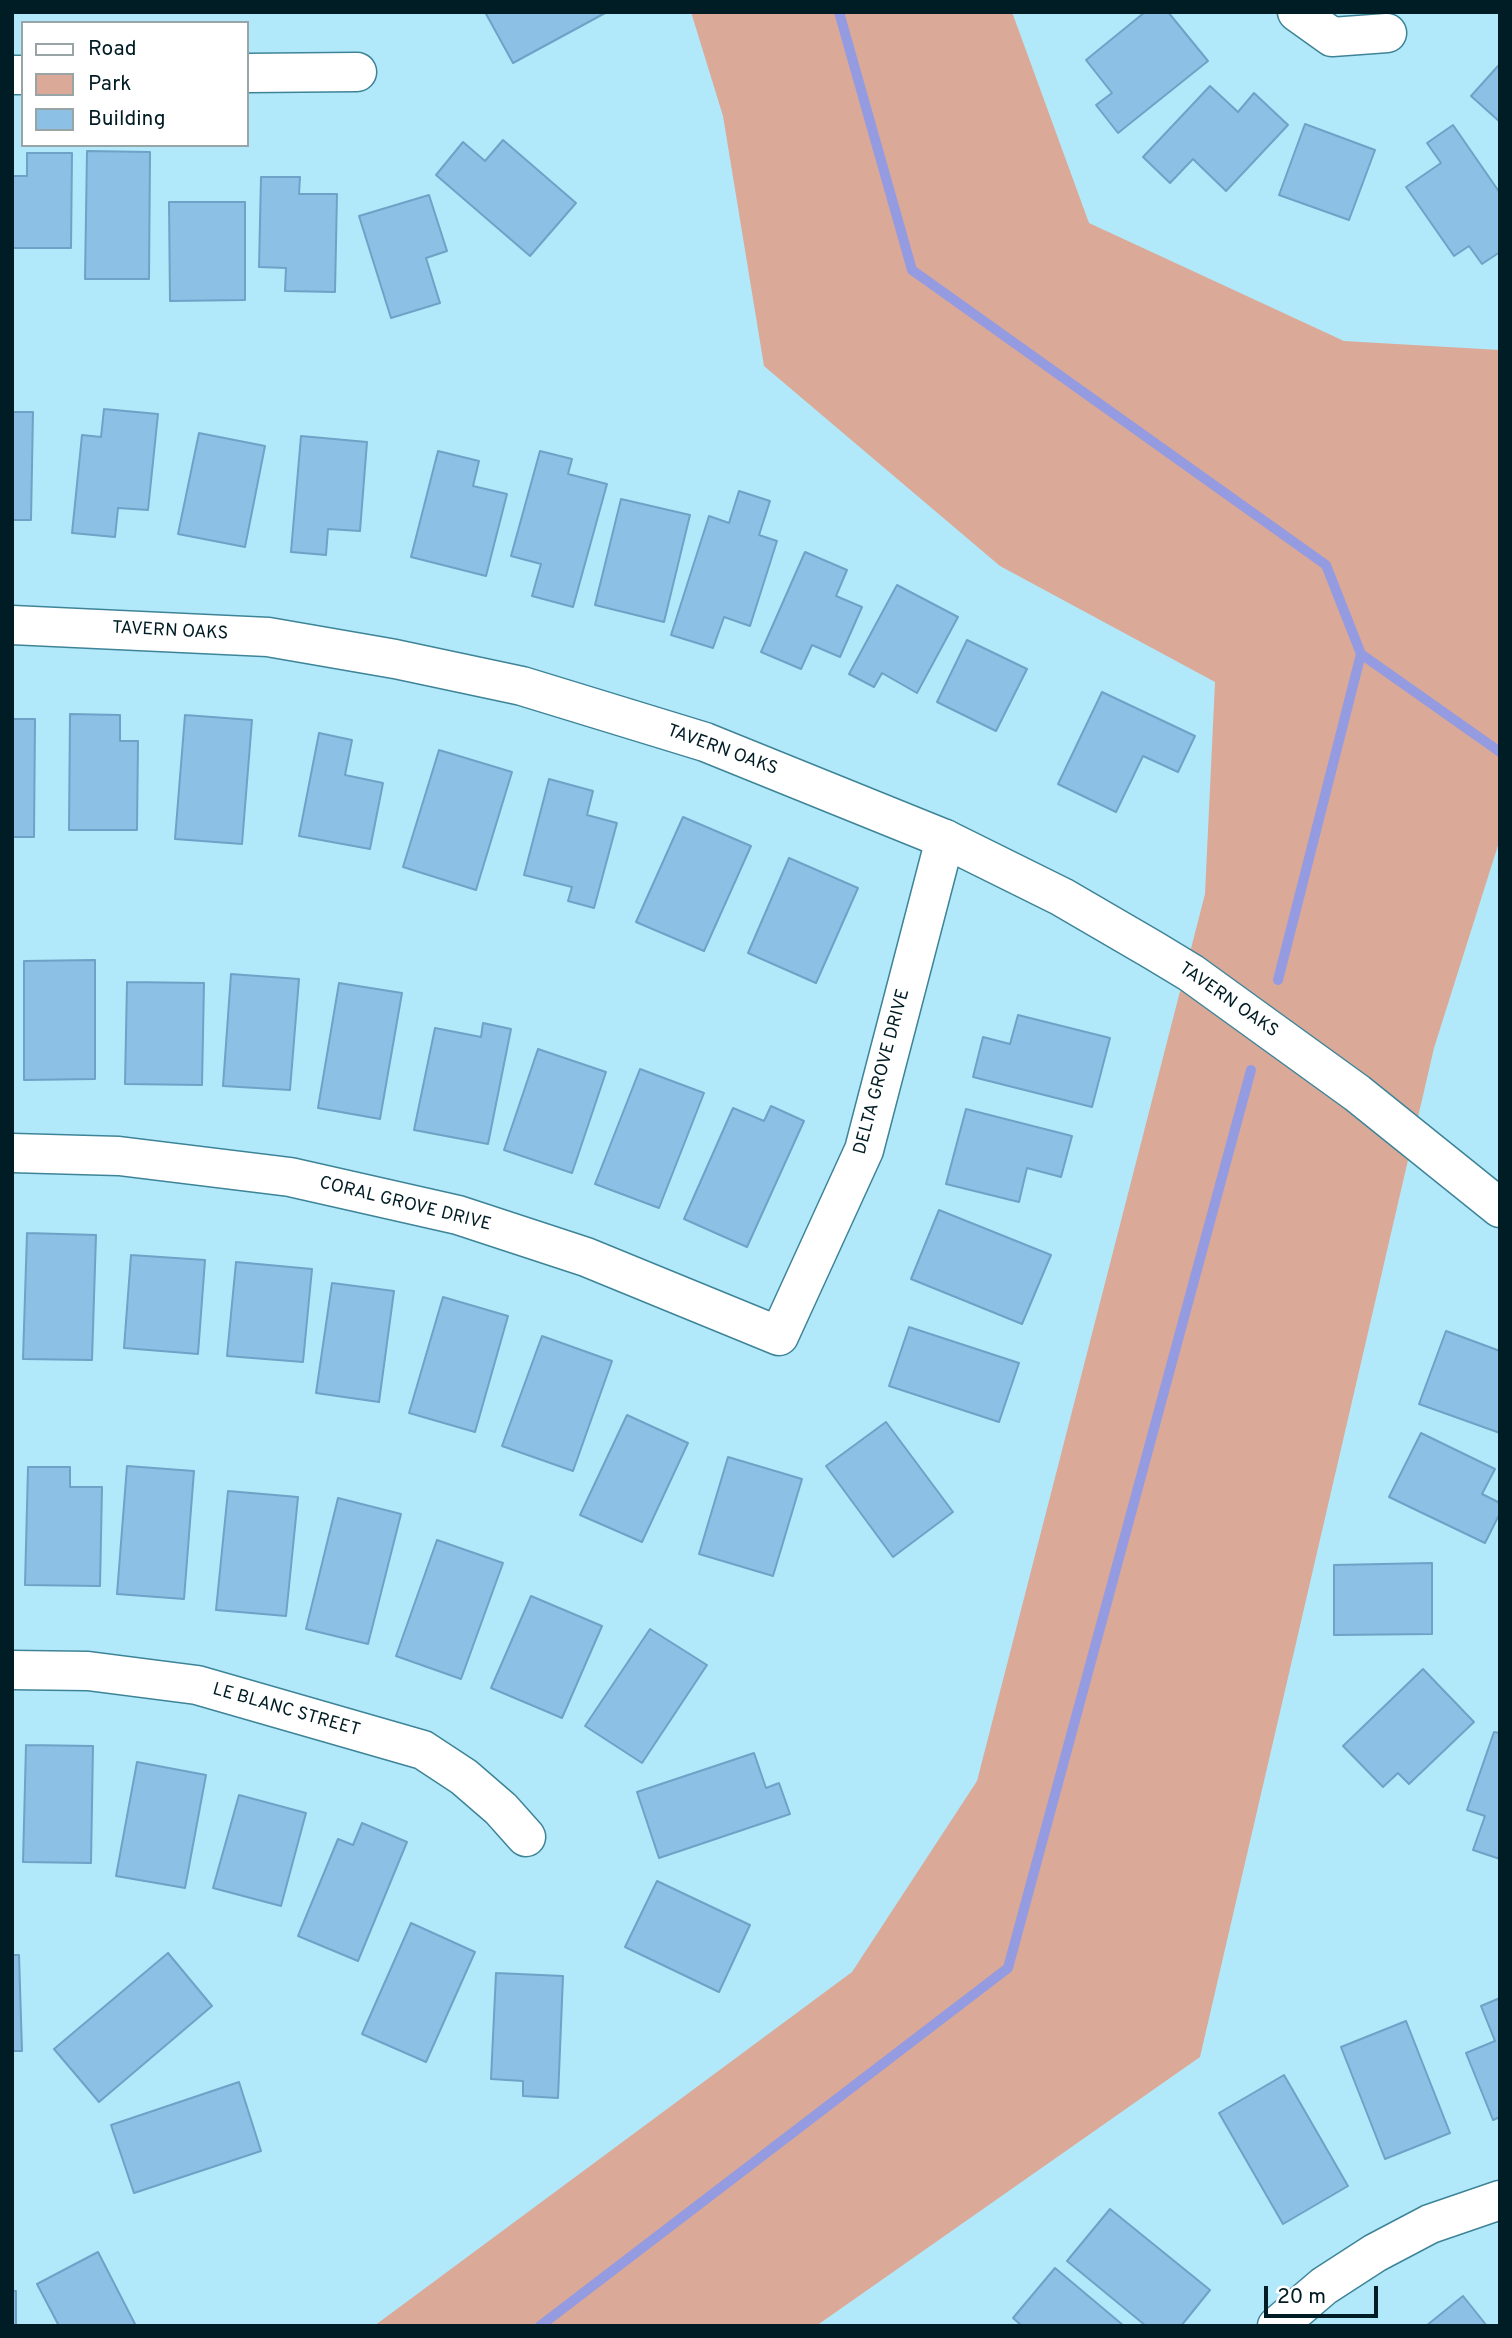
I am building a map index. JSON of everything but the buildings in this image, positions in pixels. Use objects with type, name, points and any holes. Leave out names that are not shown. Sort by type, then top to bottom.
[{"type":"street","points":[[1297,12],[1332,37],[1387,33]]},
{"type":"street","points":[[248,73],[357,72]]},
{"type":"street","name":"TAVERN OAKS","points":[[12,625],[268,637],[396,659],[522,686],[705,742],[945,839],[1062,897],[1191,973],[1357,1093],[1500,1208]]},
{"type":"street","name":"DELTA GROVE DRIVE","points":[[779,1336],[864,1150],[945,839]]},
{"type":"street","name":"CORAL GROVE DRIVE","points":[[12,1153],[119,1156],[290,1177],[458,1215],[586,1257],[779,1336]]},
{"type":"street","name":"LE BLANC STREET","points":[[12,1670],[88,1671],[197,1685],[423,1750],[464,1777],[501,1809],[526,1837]]},
{"type":"street","points":[[1278,2326],[1324,2286],[1375,2253],[1430,2224],[1500,2200]]},
{"type":"green space","points":[[691,12],[1012,12],[1089,223],[1344,341],[1500,350],[1500,839],[1434,1048],[1200,2057],[816,2326],[374,2326],[852,1972],[977,1781],[1205,894],[1215,682],[1000,566],[764,366],[723,116]]},
{"type":"waterway","points":[[839,12],[912,270],[1326,565],[1361,654],[1278,980]]},
{"type":"waterway","points":[[1361,654],[1500,752]]},
{"type":"waterway","points":[[540,2326],[1008,1968],[1251,1070]]}]
